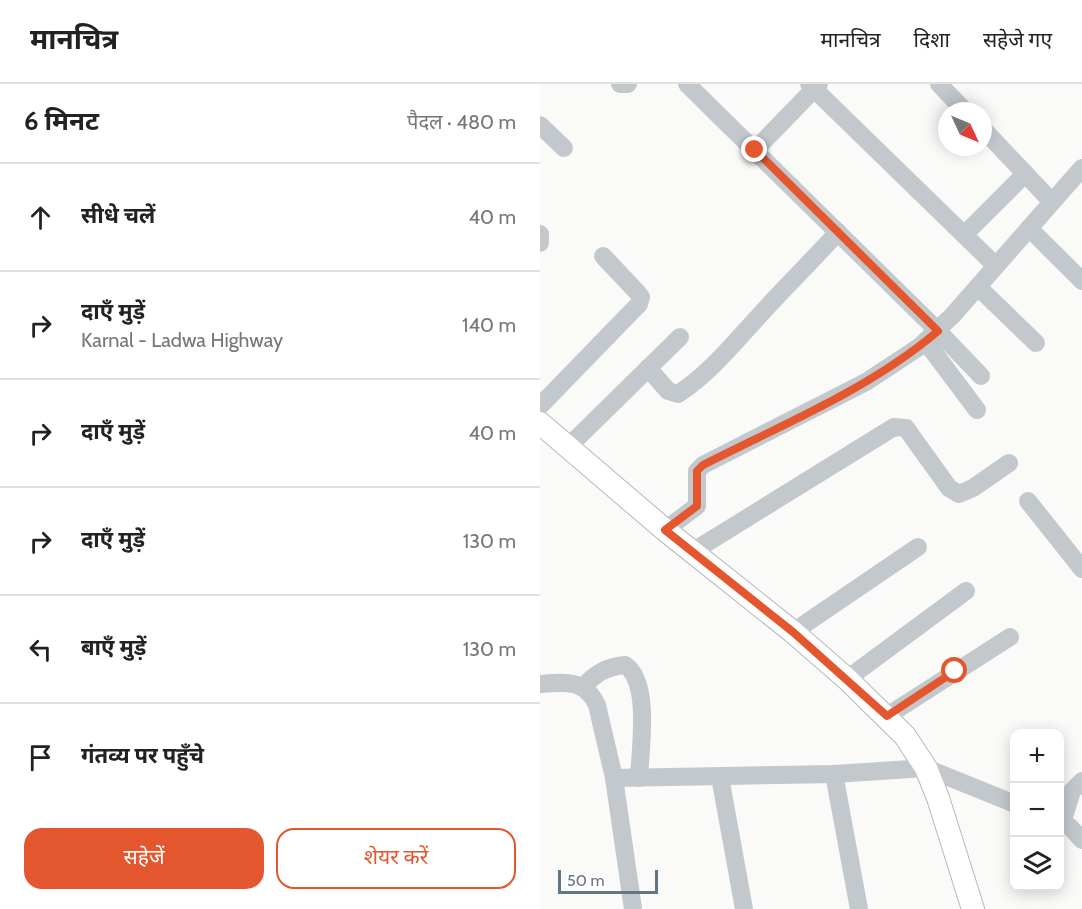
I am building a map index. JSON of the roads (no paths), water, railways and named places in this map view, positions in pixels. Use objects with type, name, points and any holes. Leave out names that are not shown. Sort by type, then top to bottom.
[{"type":"main road","points":[[540,423],[665,530],[793,632],[887,716],[905,736],[926,768],[950,831],[973,909]]},
{"type":"street","points":[[620,84],[628,84]]},
{"type":"street","points":[[687,84],[838,232],[932,336],[981,376]]},
{"type":"street","points":[[939,84],[956,102]]},
{"type":"street","points":[[755,150],[814,86],[996,266]]},
{"type":"street","points":[[540,125],[564,148]]},
{"type":"street","points":[[992,139],[1052,202]]},
{"type":"street","points":[[665,530],[697,506],[697,471],[703,465],[866,382],[932,336],[1082,168]]},
{"type":"street","points":[[964,235],[1025,174]]},
{"type":"street","points":[[1029,228],[1082,280]]},
{"type":"street","points":[[648,368],[668,392],[678,394],[688,387],[733,347],[757,318],[838,232]]},
{"type":"street","points":[[540,234],[540,243]]},
{"type":"street","points":[[540,406],[639,304],[640,297],[637,292],[603,256]]},
{"type":"street","points":[[978,287],[1036,343]]},
{"type":"street","points":[[932,336],[978,410]]},
{"type":"street","points":[[568,447],[680,337]]},
{"type":"street","points":[[692,552],[894,427],[906,428],[949,488],[959,494],[973,488],[1009,463]]},
{"type":"street","points":[[1028,501],[1082,569]]},
{"type":"street","points":[[793,632],[918,547]]},
{"type":"street","points":[[847,680],[966,591]]},
{"type":"street","points":[[887,716],[1010,637]]},
{"type":"street","points":[[584,686],[601,670],[625,665],[630,668],[637,682],[641,701],[639,778]]},
{"type":"street","points":[[540,684],[571,681],[584,686],[597,705],[614,778],[633,909]]},
{"type":"street","points":[[614,778],[834,774],[926,768],[1010,802]]},
{"type":"street","points":[[834,774],[860,909]]},
{"type":"street","points":[[1071,827],[1072,791],[1082,776]]},
{"type":"street","points":[[720,777],[744,909]]}]
